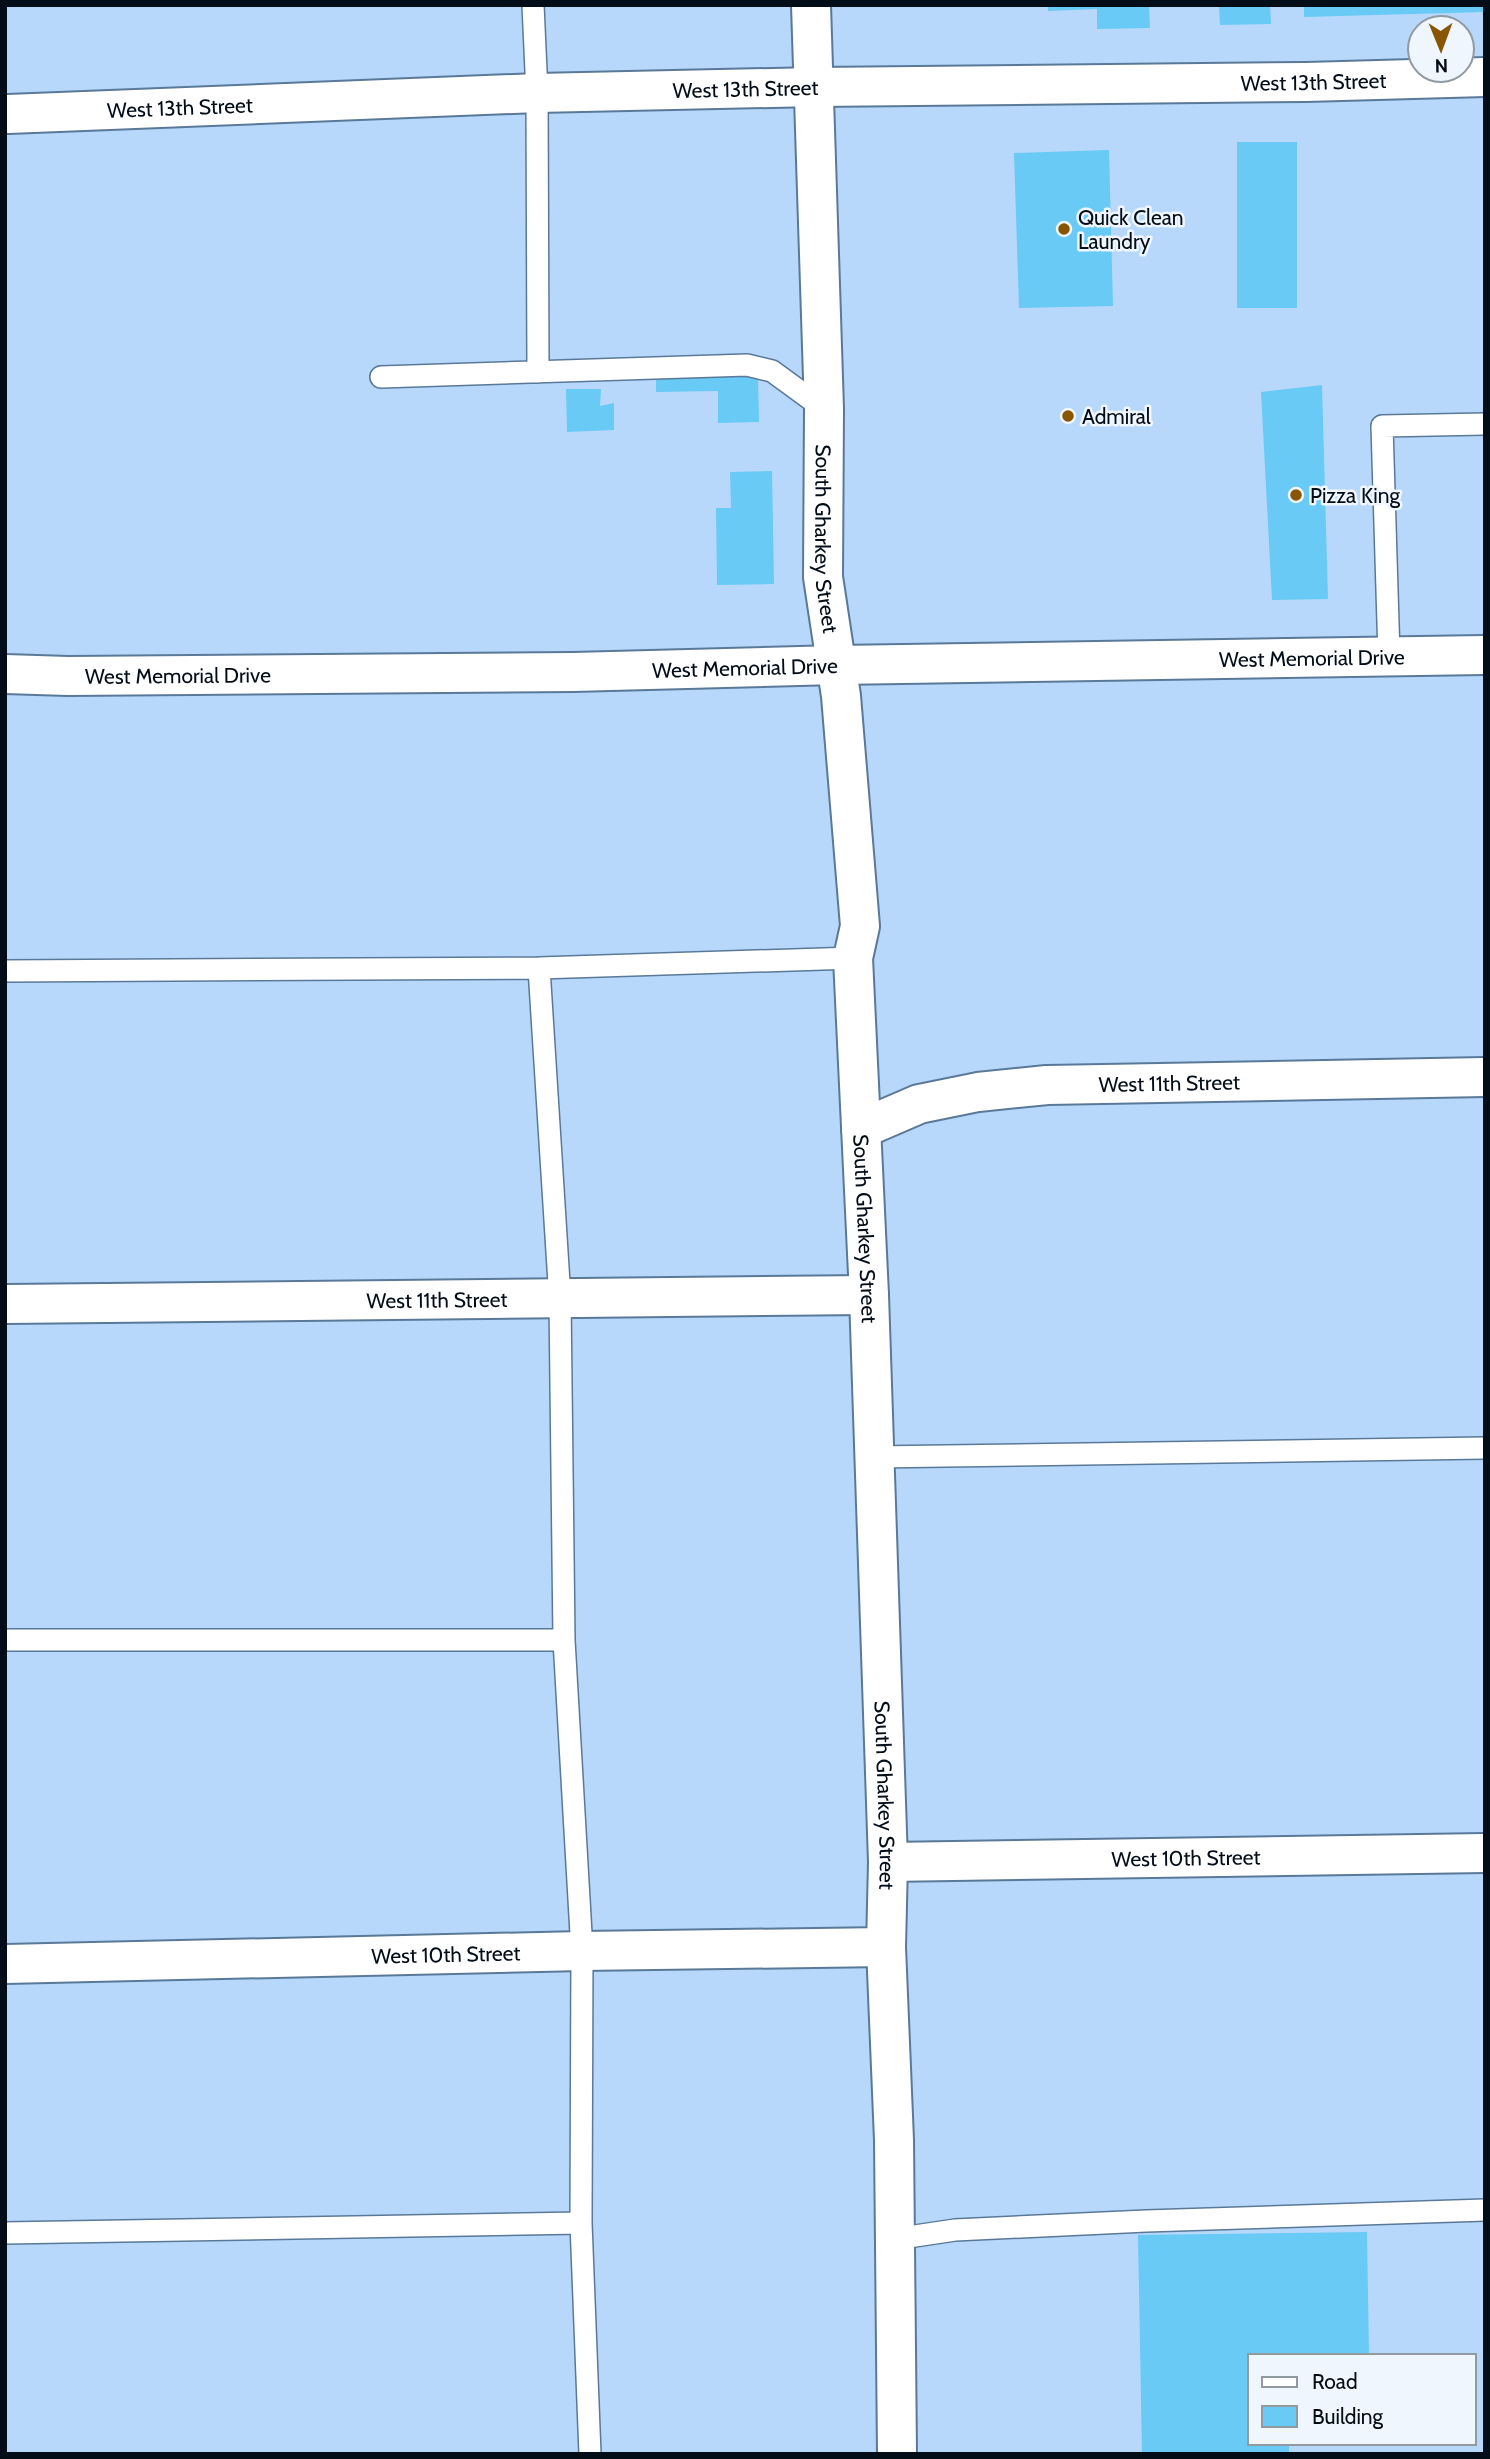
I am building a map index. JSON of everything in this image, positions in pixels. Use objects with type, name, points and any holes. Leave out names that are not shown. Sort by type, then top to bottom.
[{"type":"street","name":"South Gharkey Street","points":[[811,5],[824,409],[823,577],[837,665],[860,926],[853,958],[869,1295],[888,1862],[886,1947],[894,2140],[897,2454]]},
{"type":"street","name":"West 13th Street","points":[[8,114],[537,93],[1320,82],[1485,77]]},
{"type":"street","name":"West Memorial Drive","points":[[5,674],[68,676],[546,672],[1485,655]]},
{"type":"street","name":"West 11th Street","points":[[861,1129],[919,1104],[978,1092],[1047,1085],[1485,1077]]},
{"type":"street","name":"West 11th Street","points":[[5,1304],[869,1295]]},
{"type":"street","name":"West 10th Street","points":[[888,1862],[1485,1853]]},
{"type":"street","name":"West 10th Street","points":[[5,1964],[886,1947]]},
{"type":"lane","points":[[533,5],[537,93],[538,372]]},
{"type":"lane","points":[[381,377],[747,365],[772,371],[824,409]]},
{"type":"lane","points":[[1389,656],[1382,426],[1485,424]]},
{"type":"lane","points":[[5,971],[539,968],[853,958]]},
{"type":"lane","points":[[539,968],[559,1298],[564,1640],[582,1951],[581,2223],[590,2454]]},
{"type":"lane","points":[[874,1457],[1485,1448]]},
{"type":"lane","points":[[5,1640],[564,1640]]},
{"type":"lane","points":[[895,2239],[955,2230],[1159,2220],[1485,2210]]},
{"type":"lane","points":[[5,2233],[581,2223]]},
{"type":"building","points":[[1048,5],[1149,5],[1150,28],[1097,29],[1097,9],[1048,11]]},
{"type":"building","points":[[1219,5],[1270,5],[1271,24],[1220,25]]},
{"type":"building","points":[[1304,5],[1485,5],[1485,12],[1304,17]]},
{"type":"building","points":[[1237,142],[1297,142],[1297,308],[1237,308]]},
{"type":"building","name":"Quick Clean Laundry","points":[[1109,150],[1113,306],[1019,308],[1014,153]]},
{"type":"building","points":[[758,376],[759,422],[718,423],[718,391],[656,392],[656,377]]},
{"type":"building","name":"Pizza King","points":[[1322,385],[1328,599],[1272,600],[1261,392]]},
{"type":"building","points":[[566,389],[601,389],[600,406],[614,403],[614,430],[567,432]]},
{"type":"building","points":[[772,471],[774,584],[717,585],[716,508],[731,508],[730,472]]},
{"type":"building","points":[[1367,2232],[1369,2354],[1248,2354],[1248,2445],[1289,2445],[1289,2454],[1142,2454],[1138,2235]]},
{"type":"place","name":"Quick Clean Laundry","points":[[1064,229]]},
{"type":"place","name":"Admiral","points":[[1068,416]]},
{"type":"place","name":"Pizza King","points":[[1296,495]]}]
